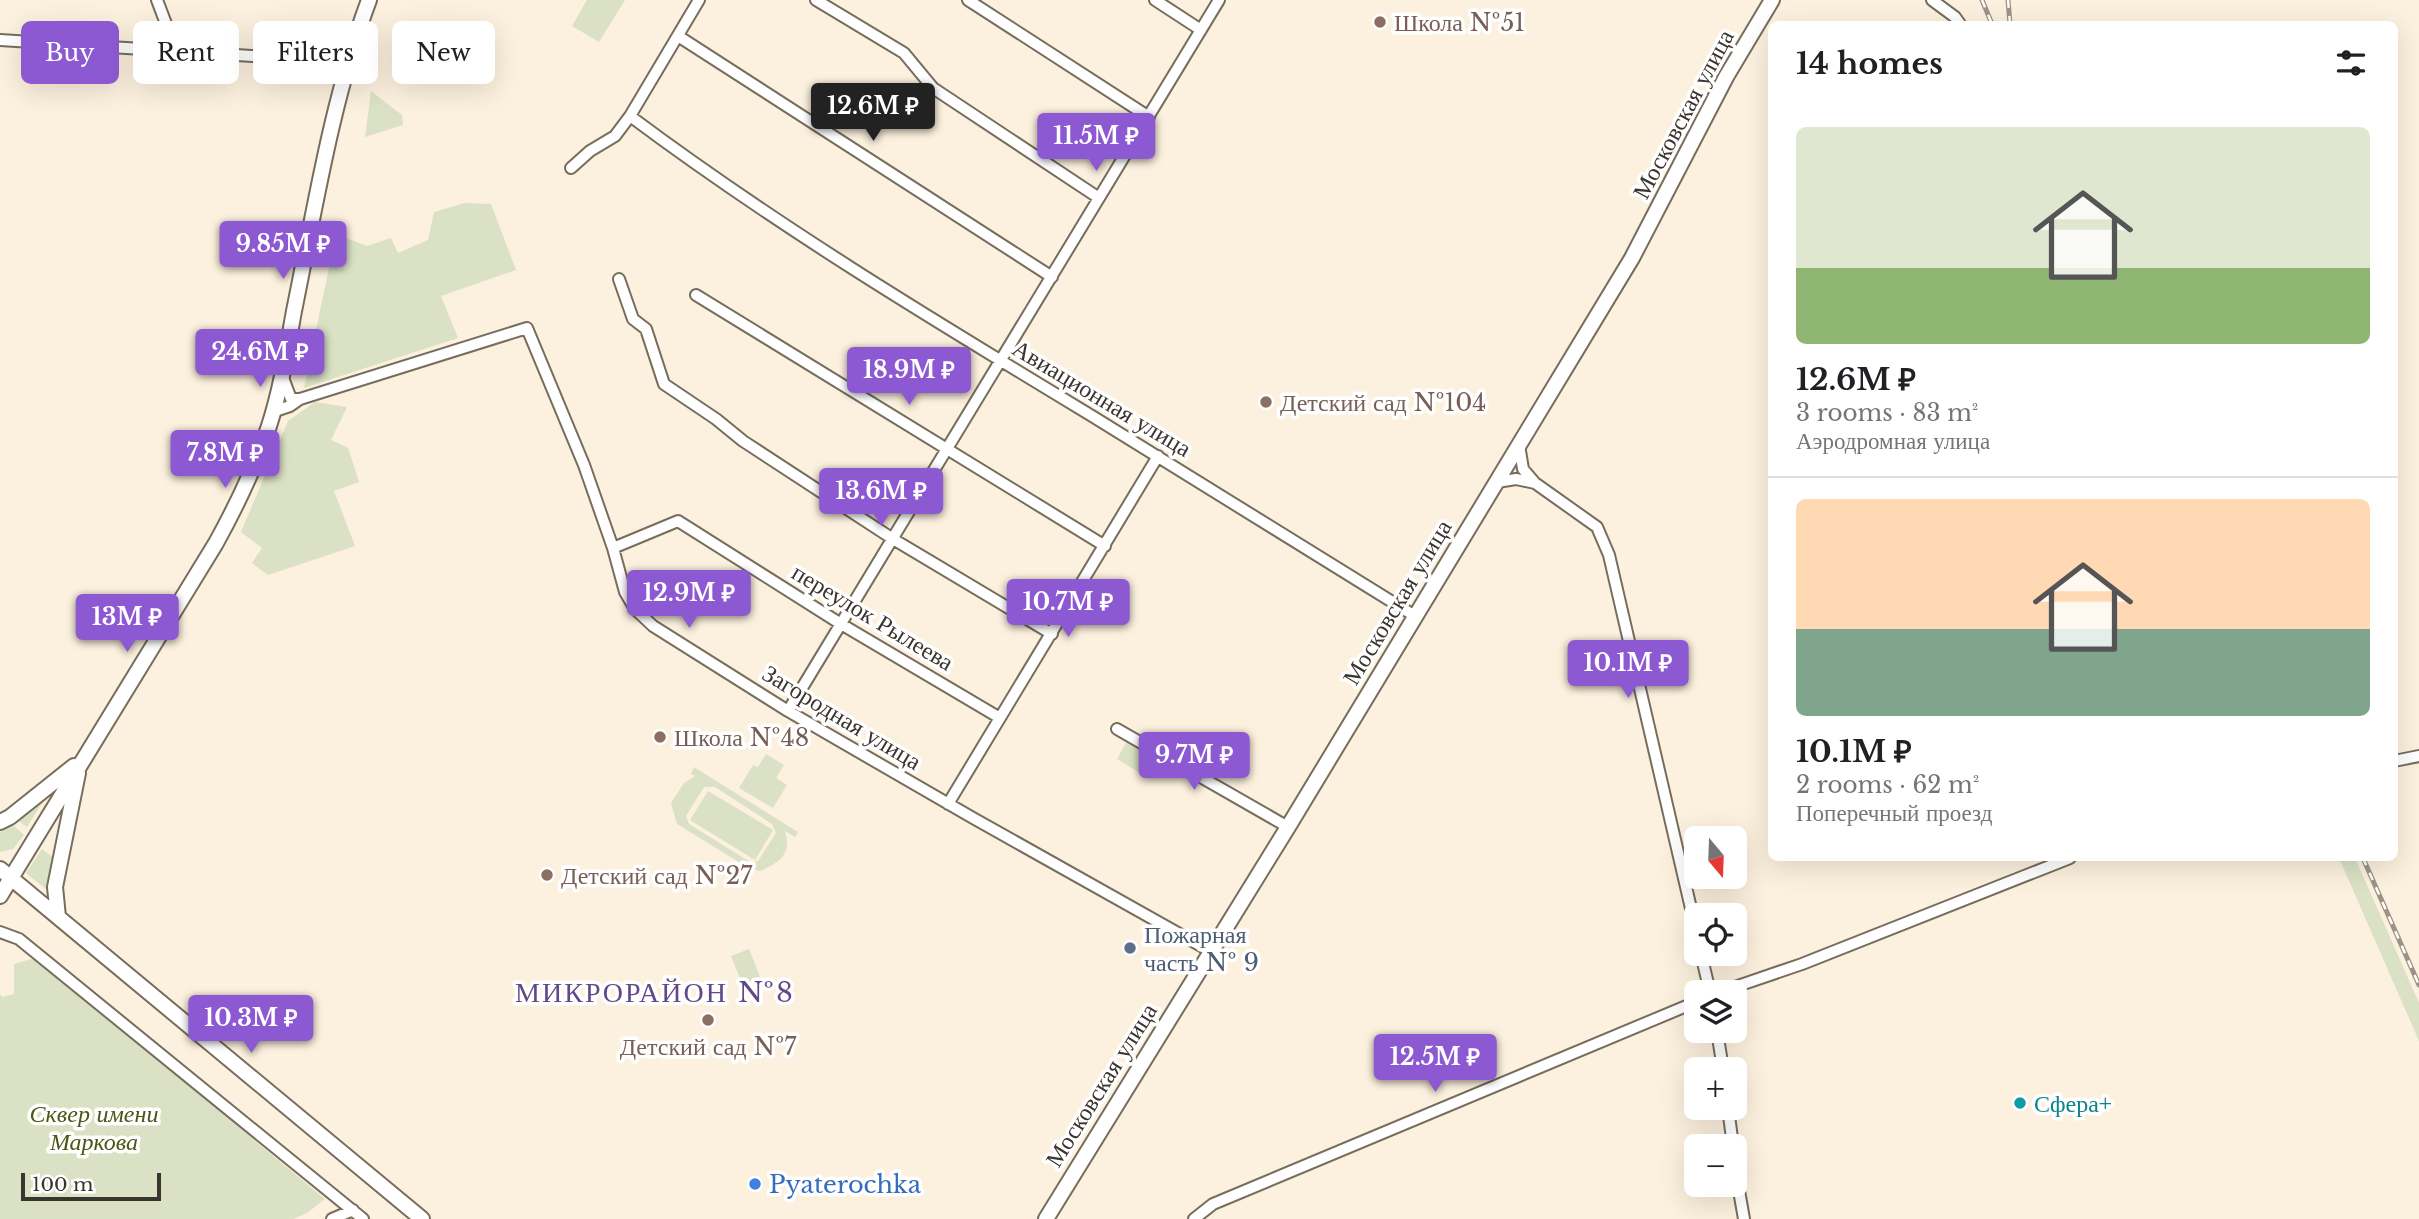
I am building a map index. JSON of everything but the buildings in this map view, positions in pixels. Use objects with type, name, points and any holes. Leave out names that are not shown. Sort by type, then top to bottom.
[{"type":"main road","points":[[362,21],[369,0]]},
{"type":"main road","name":"Московская улица","points":[[1046,1219],[1288,827],[1632,258],[1726,77],[1772,0]]},
{"type":"main road","points":[[0,897],[6,874],[80,761],[228,520],[256,462],[282,374],[343,84]]},
{"type":"main road","points":[[0,822],[80,761]]},
{"type":"main road","points":[[58,917],[55,887],[80,761]]},
{"type":"main road","points":[[6,874],[422,1219]]},
{"type":"street","points":[[157,0],[165,21]]},
{"type":"street","points":[[571,168],[590,151],[615,136],[631,117],[699,0]]},
{"type":"street","points":[[817,0],[904,53],[933,88],[1100,198]]},
{"type":"street","points":[[968,0],[1149,117]]},
{"type":"street","points":[[1155,0],[1201,30]]},
{"type":"street","points":[[788,711],[1219,0]]},
{"type":"street","points":[[1932,0],[1958,21]]},
{"type":"street","points":[[678,36],[1052,276]]},
{"type":"street","points":[[0,40],[133,48]]},
{"type":"street","name":"Авиационная улица","points":[[631,117],[700,169],[1000,362],[1158,456],[1415,616]]},
{"type":"street","points":[[619,279],[633,318],[646,329],[664,384],[743,441],[893,539],[1052,634]]},
{"type":"street","points":[[696,295],[1105,546]]},
{"type":"street","name":"Загородная улица","points":[[272,412],[290,406],[300,399],[527,328],[584,465],[625,592],[635,609],[653,626],[788,711],[1210,951]]},
{"type":"street","points":[[282,374],[291,399],[300,399]]},
{"type":"street","points":[[1519,445],[1523,469],[1535,484],[1597,527],[1609,555],[1690,903]]},
{"type":"street","points":[[948,804],[1158,456]]},
{"type":"street","points":[[1497,482],[1516,480],[1535,484]]},
{"type":"street","name":"переулок Рылеева","points":[[612,548],[678,521],[841,625],[1000,719]]},
{"type":"street","points":[[1117,729],[1288,827]]},
{"type":"street","points":[[2398,760],[2419,755]]},
{"type":"street","points":[[1747,983],[1802,964],[2062,861]]},
{"type":"street","points":[[0,932],[19,939],[363,1219]]},
{"type":"street","points":[[1194,1219],[1213,1204],[1684,1007]]},
{"type":"street","points":[[1740,1197],[1744,1219]]},
{"type":"street","points":[[332,1219],[353,1210]]},
{"type":"green space","points":[[587,0],[625,0],[599,42],[572,26]]},
{"type":"green space","points":[[371,91],[402,115],[403,125],[365,137]]},
{"type":"green space","points":[[465,203],[491,204],[516,270],[441,296],[458,338],[304,388],[336,234],[367,246],[391,238],[398,253],[428,240],[434,212]]},
{"type":"green space","points":[[315,402],[347,407],[331,440],[348,448],[359,482],[334,491],[355,546],[268,575],[252,563],[262,548],[241,532],[288,421]]},
{"type":"green space","points":[[1127,741],[1156,758],[1145,776],[1117,759]]},
{"type":"green space","points":[[766,754],[784,765],[776,778],[787,785],[773,808],[739,788],[753,765],[758,767]]},
{"type":"green space","points":[[694,767],[798,832],[795,837],[785,831],[787,846],[783,856],[760,871],[747,867],[677,824],[671,803],[684,783],[695,776],[691,774]],"holes":[[[704,787],[715,787],[772,824],[776,833],[758,861],[750,862],[689,824],[686,816]]]},
{"type":"green space","points":[[708,791],[773,830],[755,860],[690,820]]},
{"type":"green space","points":[[40,799],[43,802],[27,827],[16,819]]},
{"type":"green space","points":[[12,824],[24,835],[13,849],[0,852],[0,832]]},
{"type":"green space","points":[[42,849],[55,859],[48,884],[53,895],[26,873]]},
{"type":"green space","points":[[2340,861],[2356,861],[2419,1003],[2419,1041]]},
{"type":"green space","points":[[749,949],[763,984],[745,991],[731,956]]},
{"type":"green space","name":"Сквер имени Маркова","points":[[35,958],[325,1199],[307,1213],[293,1219],[0,1219],[0,994],[2,997],[14,994],[14,964]]},
{"type":"railway","points":[[1982,0],[1991,21]]},
{"type":"railway","points":[[2008,0],[2010,21]]},
{"type":"railway","points":[[2364,861],[2419,985]]},
{"type":"place","name":"Школа №51","points":[[1380,22]]},
{"type":"place","name":"Детский сад №104","points":[[1266,402]]},
{"type":"place","name":"Школа №48","points":[[660,737]]},
{"type":"place","name":"Детский сад №27","points":[[547,875]]},
{"type":"place","name":"Пожарная часть № 9","points":[[1130,948]]},
{"type":"place","name":"Детский сад №7","points":[[708,1020]]},
{"type":"place","name":"Сфера+","points":[[2020,1103]]},
{"type":"place","name":"Pyaterochka","points":[[755,1184]]},
{"type":"district","name":"МИКРОРАЙОН №8","points":[[655,992]]}]
